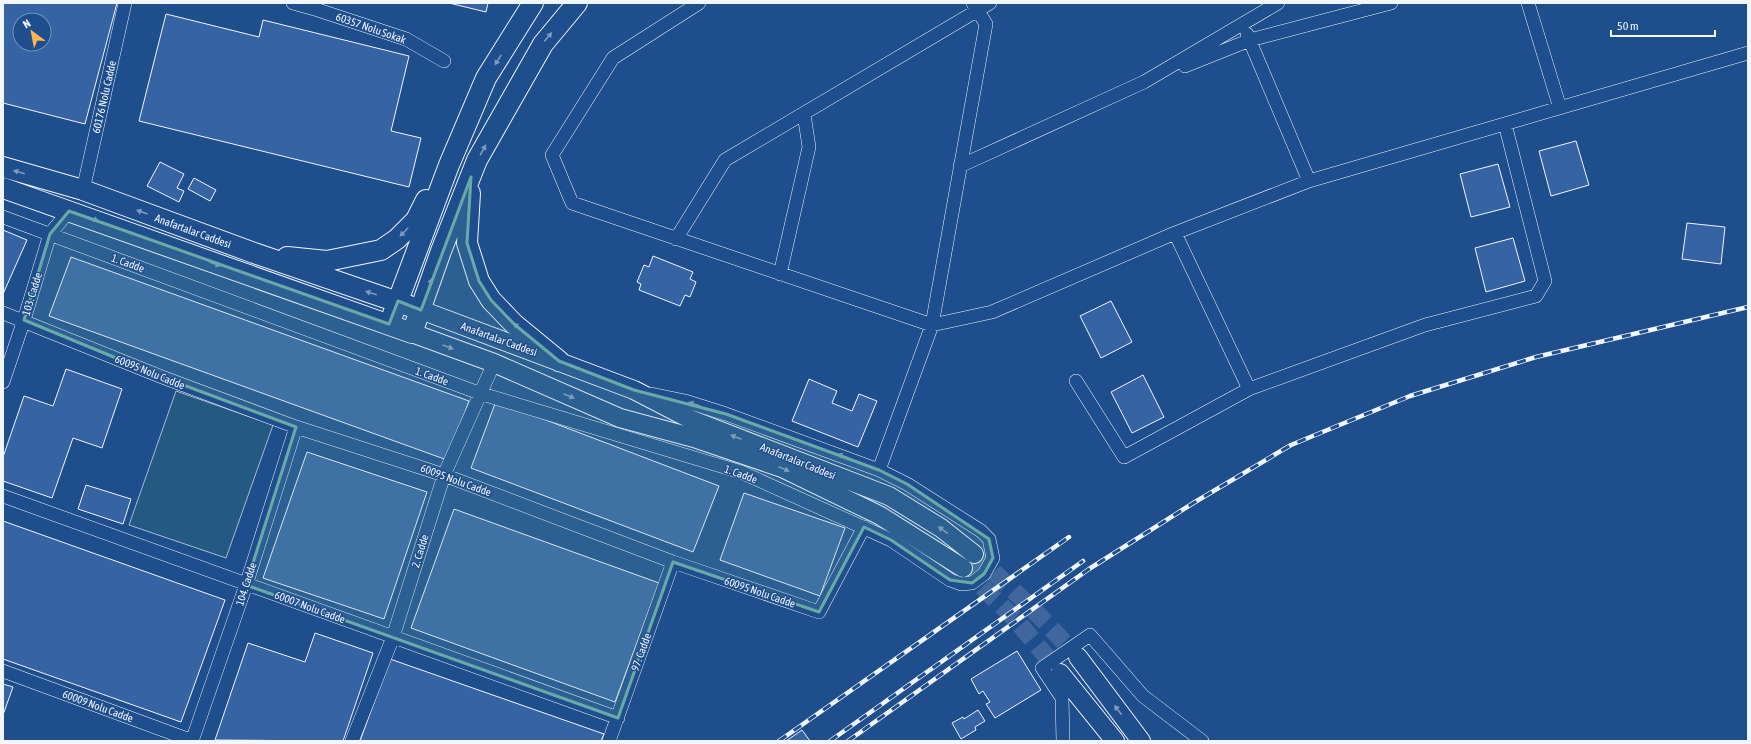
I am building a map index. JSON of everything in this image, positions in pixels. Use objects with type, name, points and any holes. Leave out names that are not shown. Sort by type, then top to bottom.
[{"type":"main road","points":[[389,324],[449,165],[486,78],[533,3]]},
{"type":"main road","points":[[412,333],[441,251],[477,160],[543,44],[577,3]]},
{"type":"main road","points":[[254,253],[328,261],[381,250],[398,239],[416,220],[449,165]]},
{"type":"main road","name":"Anafartalar Caddesi","points":[[3,167],[83,190],[329,280],[398,301],[634,390],[692,420],[889,496],[941,528],[974,554]]},
{"type":"main road","points":[[470,177],[467,243],[479,281],[491,300],[514,324],[559,361]]},
{"type":"main road","name":"Anafartalar Caddesi","points":[[3,188],[277,286],[389,324],[494,363],[620,418],[694,438],[782,468],[879,515],[963,568]]},
{"type":"main road","points":[[1078,657],[1141,741]]},
{"type":"main road","points":[[1060,673],[1115,741]]},
{"type":"street","name":"60176 Nolu Cadde","points":[[83,190],[125,3]]},
{"type":"street","name":"60357 Nolu Sokak","points":[[294,3],[319,6],[406,39],[444,61]]},
{"type":"street","points":[[699,3],[613,58],[552,155],[572,203],[932,325],[992,312],[1174,233],[1309,181],[1748,53]]},
{"type":"street","points":[[676,239],[725,160],[804,114],[975,7],[990,3]]},
{"type":"street","points":[[1144,82],[1278,3]]},
{"type":"street","points":[[960,166],[1144,82],[1250,40],[1391,3]]},
{"type":"street","points":[[1528,3],[1560,108]]},
{"type":"street","points":[[879,470],[932,325],[986,24],[975,7]]},
{"type":"street","points":[[1243,25],[1309,181]]},
{"type":"street","points":[[780,274],[809,147],[804,114]]},
{"type":"street","points":[[1076,381],[1124,457],[1249,389],[1425,325],[1536,296],[1545,281],[1505,124]]},
{"type":"street","name":"103. Cadde","points":[[3,382],[24,320],[50,234],[69,211]]},
{"type":"street","name":"1. Cadde","points":[[3,217],[480,393],[741,472],[891,540],[950,580],[961,584],[972,583],[984,574],[993,558],[989,539],[980,531],[907,484],[879,470],[726,414],[685,401],[634,390]]},
{"type":"street","points":[[1174,233],[1249,389]]},
{"type":"street","name":"60095 Nolu Cadde","points":[[3,313],[24,320],[162,377],[296,427],[444,475],[673,562],[819,612],[864,527]]},
{"type":"street","name":"2. Cadde","points":[[352,741],[393,637],[444,475],[494,363]]},
{"type":"street","name":"104. Cadde","points":[[193,741],[246,585],[296,427]]},
{"type":"street","name":"60007 Nolu Cadde","points":[[3,496],[246,585],[618,718]]},
{"type":"street","name":"97. Cadde","points":[[609,741],[673,562]]},
{"type":"street","points":[[1062,741],[1062,698],[1042,668],[1090,635],[1143,696],[1202,741]]},
{"type":"street","name":"60009 Nolu Cadde","points":[[3,672],[165,736],[193,741]]},
{"type":"highlighted area","points":[[471,177],[467,243],[479,281],[491,300],[514,324],[559,361],[634,390],[726,414],[879,470],[907,484],[989,539],[993,558],[984,574],[972,583],[950,580],[891,540],[864,527],[819,612],[673,562],[618,718],[246,585],[296,427],[162,377],[24,320],[50,234],[69,211],[389,324],[398,301],[421,310]]},
{"type":"shaded area","points":[[176,391],[273,425],[226,558],[129,525]]},
{"type":"building","points":[[3,3],[117,3],[85,124],[3,103]]},
{"type":"building","points":[[449,3],[488,3],[486,12]]},
{"type":"building","points":[[166,14],[259,37],[263,20],[409,56],[391,131],[421,138],[409,187],[139,121]]},
{"type":"building","points":[[1576,141],[1589,185],[1551,196],[1539,151]]},
{"type":"building","points":[[160,162],[184,174],[177,188],[184,191],[179,202],[147,186]]},
{"type":"building","points":[[1498,164],[1510,207],[1471,217],[1460,174]]},
{"type":"building","points":[[194,178],[216,190],[210,201],[188,189]]},
{"type":"building","points":[[1687,223],[1725,227],[1721,264],[1682,259]]},
{"type":"building","points":[[3,230],[27,240],[3,294]]},
{"type":"building","points":[[1513,238],[1525,281],[1486,292],[1475,248]]},
{"type":"building","points":[[653,256],[693,272],[690,279],[696,282],[690,297],[685,295],[680,306],[639,290],[641,284],[637,282],[644,265],[649,267]]},
{"type":"building","points":[[71,257],[469,401],[447,460],[49,316]]},
{"type":"building","points":[[1111,301],[1132,342],[1101,358],[1080,316]]},
{"type":"building","points":[[66,369],[122,389],[102,448],[73,438],[52,498],[3,481],[3,457],[24,396],[53,406]]},
{"type":"building","points":[[1143,375],[1164,417],[1132,433],[1111,392]]},
{"type":"building","points":[[809,379],[837,391],[832,403],[852,411],[859,394],[877,401],[858,447],[792,421]]},
{"type":"building","points":[[496,401],[719,486],[693,552],[471,468]]},
{"type":"building","points":[[307,452],[427,492],[384,619],[263,578]]},
{"type":"building","points":[[86,485],[131,499],[123,524],[78,509]]},
{"type":"building","points":[[744,493],[845,528],[820,596],[720,560]]},
{"type":"building","points":[[454,509],[659,583],[615,702],[411,628]]},
{"type":"building","points":[[3,521],[225,600],[181,722],[3,659]]},
{"type":"building","points":[[315,633],[373,653],[343,741],[215,740],[248,643],[305,662]]},
{"type":"building","points":[[1017,651],[1041,690],[995,718],[986,704],[990,702],[983,691],[979,694],[971,679]]},
{"type":"building","points":[[390,659],[604,734],[601,741],[360,741]]},
{"type":"building","points":[[3,684],[13,687],[3,715]]},
{"type":"building","points":[[978,710],[985,721],[975,727],[976,730],[961,739],[952,723],[963,717],[964,719]]},
{"type":"building","points":[[802,730],[810,741],[786,741]]},
{"type":"tunnel","points":[[974,554],[1031,607],[1078,657]]},
{"type":"tunnel","points":[[963,568],[1016,620],[1060,673]]},
{"type":"railway","points":[[848,741],[1089,569],[1195,502],[1291,445],[1410,396],[1536,357],[1748,307]]},
{"type":"railway","points":[[779,741],[1069,537]]},
{"type":"railway","points":[[830,741],[1083,561]]}]
